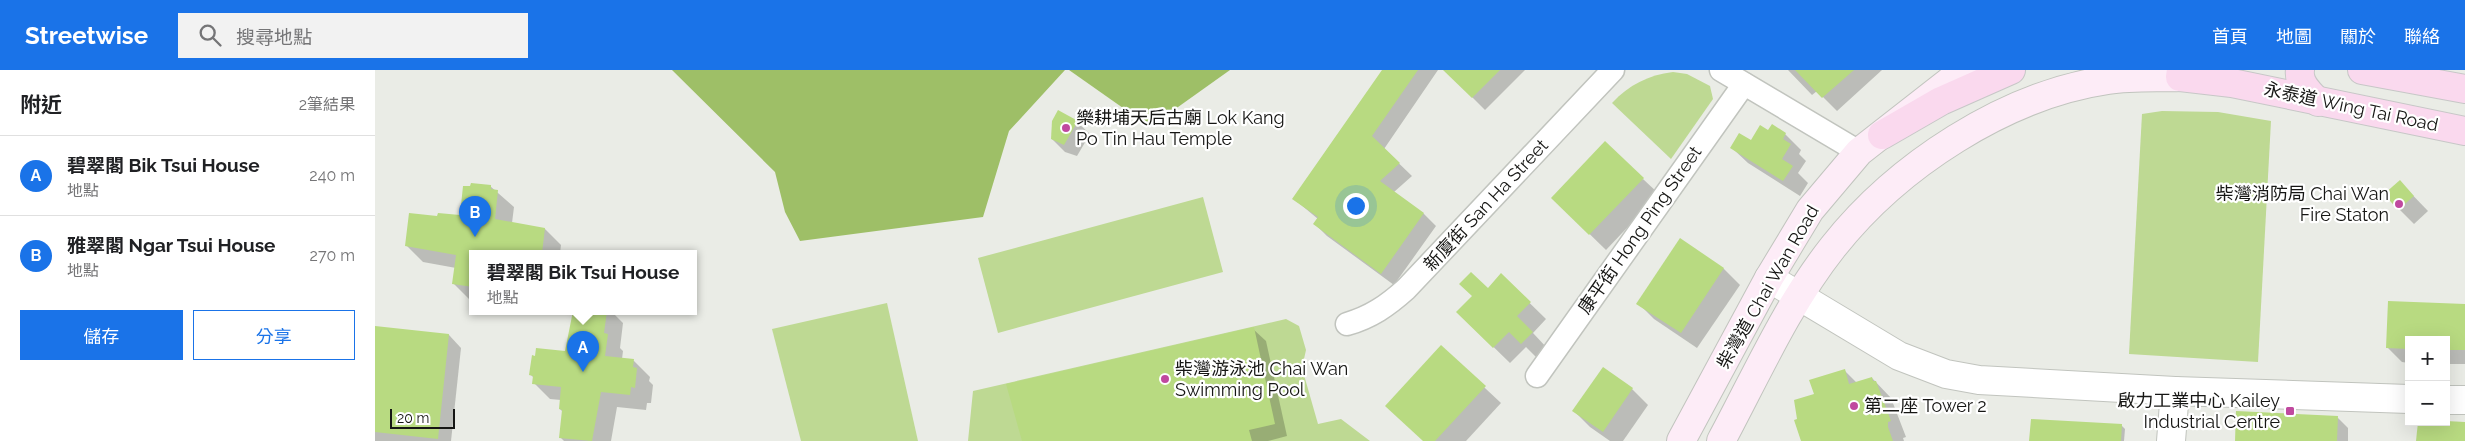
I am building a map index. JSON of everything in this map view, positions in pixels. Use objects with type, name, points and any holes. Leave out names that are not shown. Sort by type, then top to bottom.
[{"type":"main road","name":"柴灣道 Chai Wan Road","points":[[1681,441],[1769,278],[1810,210],[1859,152],[1964,70]]},
{"type":"main road","points":[[1882,135],[1941,101],[2011,70]]},
{"type":"main road","points":[[2300,70],[2299,75],[2305,89],[2318,102]]},
{"type":"main road","points":[[2362,70],[2465,89]]},
{"type":"main road","name":"永泰道 Wing Tai Road","points":[[1950,142],[2013,109],[2061,91],[2109,79],[2181,74],[2216,75],[2318,102],[2465,130]]},
{"type":"main road","name":"柴灣道 Chai Wan Road","points":[[1721,441],[1799,296],[1832,248],[1861,214],[1894,183],[1950,142]]},
{"type":"street","name":"新廈街 San Ha Street","points":[[1347,324],[1369,317],[1387,306],[1406,289],[1613,70]]},
{"type":"street","points":[[1721,70],[1859,152]]},
{"type":"street","name":"康平街 Hong Ping Street","points":[[1537,376],[1744,84]]},
{"type":"street","points":[[1769,278],[1899,356],[1946,374],[1979,380],[2175,391],[2405,399]]},
{"type":"street","points":[[2171,441],[2175,391]]},
{"type":"street","points":[[2450,400],[2465,400]]},
{"type":"green space","points":[[672,70],[1065,70],[1009,131],[983,217],[800,241],[785,212],[775,172]]},
{"type":"green space","points":[[1069,70],[1230,70],[1150,127]]},
{"type":"green space","points":[[1664,73],[1687,74],[1710,86],[1713,99],[1671,159],[1612,103],[1639,82]]},
{"type":"green space","points":[[2162,111],[2218,112],[2271,121],[2258,362],[2129,354],[2142,114]]},
{"type":"green space","points":[[1203,197],[1223,272],[998,333],[978,258]]},
{"type":"green space","points":[[887,303],[918,441],[801,441],[772,329]]},
{"type":"green space","name":"柴灣游泳池 Chai Wan Swimming Pool","points":[[1286,319],[1299,326],[1306,350],[1302,368],[1318,424],[1341,419],[1370,441],[968,441],[973,391]]},
{"type":"building","points":[[1382,70],[1418,70],[1372,136],[1400,163],[1380,181],[1424,213],[1381,274],[1313,224],[1318,217],[1292,199]]},
{"type":"building","points":[[1443,70],[1500,70],[1472,98]]},
{"type":"building","points":[[1795,70],[1854,70],[1822,98]]},
{"type":"building","points":[[1058,110],[1078,121],[1064,145],[1051,139],[1052,121]]},
{"type":"building","points":[[1772,124],[1786,133],[1783,139],[1791,144],[1782,159],[1793,166],[1783,181],[1730,148],[1739,133],[1751,140],[1760,125],[1768,130]]},
{"type":"building","points":[[1605,141],[1644,178],[1589,235],[1551,198]]},
{"type":"building","points":[[2400,180],[2414,196],[2398,210],[2384,194]]},
{"type":"building","points":[[471,183],[491,185],[491,189],[498,190],[495,219],[545,228],[542,250],[469,250],[469,286],[452,284],[456,255],[405,246],[409,213],[437,216],[438,213],[460,215],[463,186],[470,186]]},
{"type":"building","points":[[1680,238],[1724,268],[1681,333],[1636,304]]},
{"type":"building","points":[[1471,272],[1488,288],[1501,273],[1531,302],[1517,316],[1533,332],[1521,344],[1509,332],[1493,348],[1456,312],[1472,296],[1459,284]]},
{"type":"building","points":[[2388,301],[2465,304],[2465,350],[2450,350],[2450,336],[2405,336],[2405,349],[2386,348]]},
{"type":"building","points":[[572,315],[606,315],[604,333],[608,334],[605,356],[634,359],[633,367],[637,368],[635,388],[631,387],[630,395],[601,392],[592,441],[559,438],[562,410],[559,409],[561,387],[532,384],[533,376],[529,375],[532,355],[535,356],[536,348],[565,351]]},
{"type":"building","points":[[375,326],[449,334],[438,439],[375,432]]},
{"type":"building","name":"柴灣游泳池 Chai Wan Swimming Pool","points":[[1254,327],[1275,424],[1249,430],[1252,441],[1022,441],[1006,384]]},
{"type":"building","points":[[1441,345],[1486,386],[1435,441],[1423,441],[1385,406]]},
{"type":"building","points":[[1603,367],[1633,388],[1603,432],[1572,411]]},
{"type":"building","name":"第二座 Tower 2","points":[[1845,369],[1849,384],[1872,377],[1873,381],[1876,381],[1891,421],[1888,422],[1888,427],[1893,441],[1801,441],[1794,420],[1797,419],[1794,400],[1814,394],[1809,380]]},
{"type":"building","points":[[2236,411],[2338,416],[2337,441],[2235,441]]},
{"type":"building","points":[[2031,419],[2122,424],[2121,441],[2029,441]]},
{"type":"building","points":[[2450,421],[2465,422],[2465,441],[2416,441],[2418,426],[2450,426]]},
{"type":"place","name":"樂耕埔天后古廟 Lok Kang Po Tin Hau Temple","points":[[1066,128]]},
{"type":"place","name":"柴灣消防局 Chai Wan Fire Staton","points":[[2399,204]]},
{"type":"place","name":"雅翠閣 Ngar Tsui House","points":[[475,237]]},
{"type":"place","name":"碧翠閣 Bik Tsui House","points":[[583,372]]},
{"type":"place","name":"柴灣游泳池 Chai Wan Swimming Pool","points":[[1165,379]]},
{"type":"place","name":"第二座 Tower 2","points":[[1854,406]]},
{"type":"place","name":"啟力工業中心 Kailey Industrial Centre","points":[[2290,411]]}]
